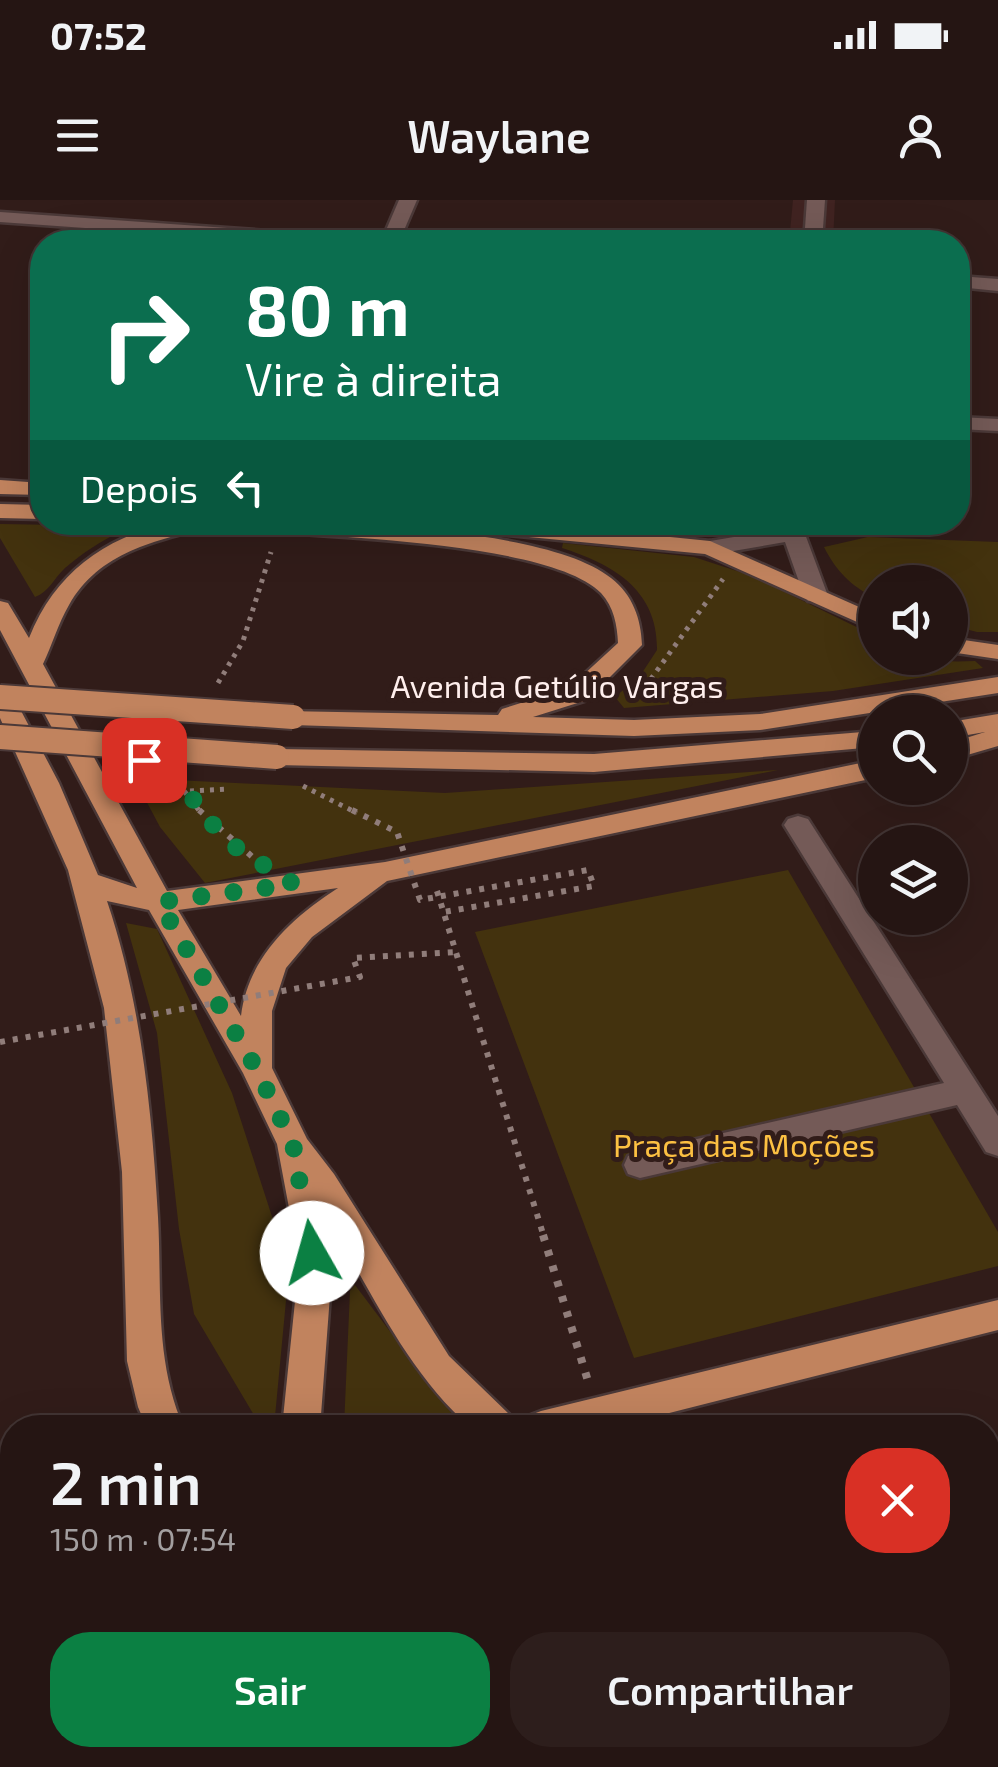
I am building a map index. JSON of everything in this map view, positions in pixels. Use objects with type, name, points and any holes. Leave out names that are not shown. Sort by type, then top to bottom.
[{"type":"main road","points":[[0,487],[30,488]]},
{"type":"main road","points":[[0,510],[30,511]]},
{"type":"main road","points":[[32,661],[46,618],[68,584],[100,555],[148,535]]},
{"type":"main road","points":[[375,535],[504,547],[552,559],[593,576],[619,598],[630,620],[630,645],[589,686],[539,709],[471,724]]},
{"type":"main road","points":[[580,535],[710,548],[858,615]]},
{"type":"main road","points":[[0,608],[159,902],[257,1070],[293,1144],[324,1182],[380,1282],[440,1374],[481,1415]]},
{"type":"main road","points":[[968,647],[998,652]]},
{"type":"main road","name":"Avenida Getúlio Vargas","points":[[0,696],[293,718],[634,728],[760,722],[998,685]]},
{"type":"main road","points":[[0,696],[28,745],[90,883],[113,962],[128,1060],[142,1239],[145,1352],[158,1415]]},
{"type":"main road","points":[[968,727],[998,722]]},
{"type":"main road","name":"Avenida Getúlio Vargas","points":[[0,736],[277,757],[594,763],[858,740]]},
{"type":"main road","points":[[968,747],[998,738]]},
{"type":"main road","points":[[90,883],[104,891],[159,902],[385,872],[858,773]]},
{"type":"main road","points":[[257,1070],[258,1002],[279,955],[296,934],[385,872]]},
{"type":"main road","points":[[293,1144],[310,1224],[314,1282],[303,1415]]},
{"type":"main road","points":[[598,1415],[998,1315]]},
{"type":"street","points":[[0,207],[6,200]]},
{"type":"street","points":[[395,230],[408,200]]},
{"type":"street","points":[[814,230],[816,200]]},
{"type":"street","points":[[0,217],[184,230]]},
{"type":"street","points":[[970,283],[998,285]]},
{"type":"street","points":[[970,423],[998,425]]},
{"type":"street","points":[[710,548],[765,535]]},
{"type":"street","points":[[797,535],[816,596]]},
{"type":"street","points":[[798,825],[998,1143]]},
{"type":"street","points":[[640,1165],[966,1091]]},
{"type":"path","points":[[218,683],[243,640],[276,535]]},
{"type":"path","points":[[589,686],[648,682],[738,558]]},
{"type":"path","points":[[175,780],[190,791],[197,809],[238,849],[294,884]]},
{"type":"path","points":[[303,786],[397,832],[420,900],[588,870],[594,886],[444,912],[598,1415]]},
{"type":"path","points":[[0,1042],[360,977],[354,958],[458,952]]},
{"type":"shaded area","points":[[793,200],[835,200],[834,230],[790,230]]},
{"type":"green space","points":[[0,524],[30,525],[30,535],[114,535],[78,557],[35,597],[0,538]]},
{"type":"green space","points":[[868,537],[998,542],[998,632],[968,630],[968,565],[858,565],[858,587],[839,571],[824,547]]},
{"type":"green space","points":[[563,543],[694,557],[752,576],[858,628],[858,675],[937,675],[833,691],[624,708],[615,697],[640,676],[657,650],[650,611],[641,595],[614,571],[562,548]]},
{"type":"green space","points":[[968,661],[975,661],[983,668],[968,670]]},
{"type":"green space","points":[[778,770],[205,883],[160,827],[134,778],[445,793]]},
{"type":"green space","name":"Praça das Moções","points":[[788,870],[998,1232],[998,1266],[634,1358],[475,932]]},
{"type":"green space","points":[[126,923],[157,929],[232,1093],[289,1269],[275,1415],[254,1415],[194,1314],[179,1229],[157,1033]]},
{"type":"green space","points":[[355,1285],[453,1415],[345,1415],[350,1291]]},
{"type":"route","points":[[144,760],[190,791],[197,809],[238,849],[294,884],[159,902],[257,1070],[293,1144],[310,1224],[312,1253]]}]
